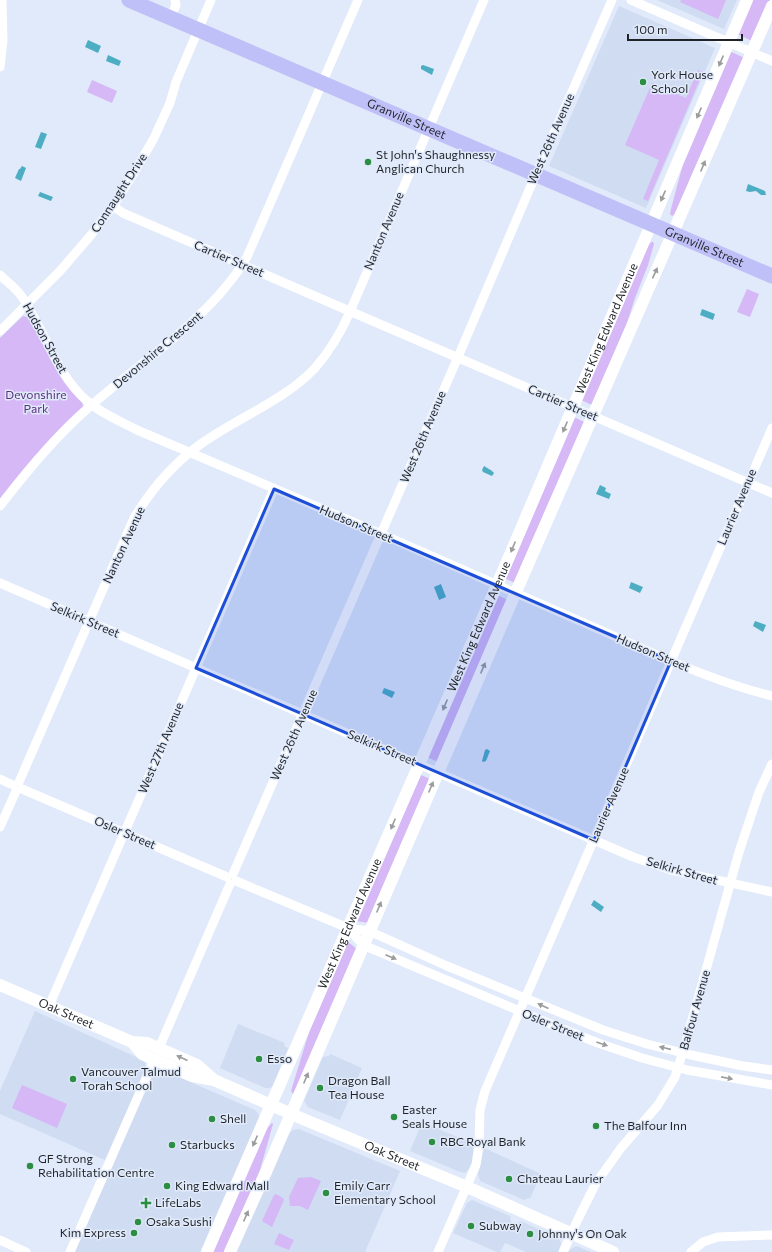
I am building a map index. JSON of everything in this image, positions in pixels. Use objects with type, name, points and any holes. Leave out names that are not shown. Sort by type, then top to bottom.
[{"type":"highway","name":"Granville Street","points":[[128,0],[772,276]]},
{"type":"main road","name":"West King Edward Avenue","points":[[207,1252],[574,407],[747,0]]},
{"type":"main road","name":"West King Edward Avenue","points":[[230,1252],[291,1114],[515,593],[772,6]]},
{"type":"main road","name":"Oak Street","points":[[0,985],[132,1042],[147,1043],[197,1065],[214,1080]]},
{"type":"main road","name":"Oak Street","points":[[132,1042],[142,1054],[154,1060],[192,1076],[214,1080],[291,1114],[467,1187],[613,1252]]},
{"type":"street","points":[[0,67],[3,40],[2,0]]},
{"type":"street","points":[[170,18],[176,5],[175,0]]},
{"type":"street","name":"Connaught Drive","points":[[0,330],[60,271],[91,235],[113,206],[154,138],[170,103],[176,82],[211,0]]},
{"type":"street","name":"Devonshire Crescent","points":[[0,506],[30,468],[53,443],[92,405],[165,347],[203,312],[239,272],[358,0]]},
{"type":"street","name":"Nanton Avenue","points":[[0,827],[134,518],[146,498],[158,483],[190,453],[216,434],[276,399],[297,384],[314,368],[329,350],[341,331],[484,0]]},
{"type":"street","name":"West 26th Avenue","points":[[158,1048],[304,714],[612,0]]},
{"type":"street","points":[[631,0],[772,60]]},
{"type":"street","name":"Cartier Street","points":[[113,206],[123,213],[772,493]]},
{"type":"street","name":"Hudson Street","points":[[0,275],[21,295],[27,304],[42,330],[58,365],[66,376],[85,400],[99,411],[137,430],[381,534],[671,661],[743,688],[772,696]]},
{"type":"street","name":"Laurier Avenue","points":[[438,1252],[476,1165],[479,1150],[479,1119],[482,1100],[519,1011],[772,428]]},
{"type":"street","name":"West 27th Avenue","points":[[49,1006],[274,489]]},
{"type":"street","name":"Selkirk Street","points":[[0,583],[634,857],[671,870],[772,892]]},
{"type":"street","name":"Balfour Avenue","points":[[563,1252],[596,1183],[621,1148],[658,1105],[670,1087],[683,1053],[739,852],[755,805],[772,764]]},
{"type":"street","name":"Osler Street","points":[[0,779],[348,928],[369,932],[566,1016],[603,1030],[647,1044],[683,1053],[743,1066],[772,1070]]},
{"type":"street","name":"Osler Street","points":[[348,928],[363,945],[598,1043],[642,1058],[678,1067],[738,1080],[772,1085]]},
{"type":"street","points":[[70,1252],[154,1060]]},
{"type":"street","points":[[691,1252],[703,1242],[718,1237],[772,1235]]},
{"type":"street","points":[[0,1240],[26,1252]]},
{"type":"highlighted area","points":[[274,489],[671,661],[594,840],[196,668]]},
{"type":"shaded area","points":[[657,0],[737,0],[724,29]]},
{"type":"shaded area","name":"York House School","points":[[619,6],[715,48],[646,208],[549,166]]},
{"type":"shaded area","name":"Vancouver Talmud Torah School","points":[[35,1011],[145,1061],[146,1068],[105,1160],[0,1114],[0,1091]]},
{"type":"shaded area","points":[[238,1024],[285,1043],[284,1046],[288,1048],[274,1085],[270,1088],[265,1088],[220,1068]]},
{"type":"shaded area","points":[[330,1054],[362,1068],[340,1120],[308,1107],[304,1101],[323,1057],[329,1056]]},
{"type":"shaded area","name":"King Edward Mall","points":[[158,1068],[255,1110],[259,1115],[201,1252],[75,1252],[154,1071]]},
{"type":"shaded area","points":[[422,1122],[474,1144],[472,1162],[465,1173],[410,1151]]},
{"type":"shaded area","name":"Emily Carr Elementary School","points":[[299,1129],[400,1171],[365,1252],[235,1252],[289,1134],[293,1130]]},
{"type":"shaded area","name":"Chateau Laurier","points":[[484,1148],[541,1174],[530,1199],[524,1200],[480,1181],[478,1174]]},
{"type":"shaded area","points":[[472,1200],[510,1216],[511,1222],[516,1224],[521,1221],[558,1238],[561,1243],[559,1252],[526,1252],[505,1243],[500,1252],[497,1252],[453,1233],[467,1203]]},
{"type":"shaded area","points":[[576,1246],[591,1252],[568,1252]]},
{"type":"green space","points":[[681,0],[726,0],[718,19],[680,2]]},
{"type":"green space","points":[[752,0],[770,0],[752,41],[737,34]]},
{"type":"green space","points":[[729,51],[745,58],[677,212],[672,216],[670,214],[671,209],[684,160]]},
{"type":"green space","points":[[698,70],[703,72],[648,201],[643,199],[659,160],[625,145],[652,83],[686,98]]},
{"type":"green space","points":[[92,80],[117,91],[112,103],[87,92]]},
{"type":"green space","points":[[651,242],[654,244],[648,265],[626,326],[592,405],[581,400]]},
{"type":"green space","points":[[747,289],[759,294],[750,317],[737,312]]},
{"type":"green space","name":"Devonshire Park","points":[[23,316],[30,318],[82,401],[83,407],[0,500],[0,338]]},
{"type":"green space","points":[[574,417],[584,422],[515,583],[504,578]]},
{"type":"green space","points":[[497,595],[508,600],[438,762],[427,757]]},
{"type":"green space","points":[[421,775],[430,779],[369,923],[356,921]]},
{"type":"green space","points":[[348,942],[357,949],[295,1093],[293,1094],[291,1091],[309,1032]]},
{"type":"green space","points":[[22,1085],[67,1104],[57,1128],[12,1108]]},
{"type":"green space","points":[[272,1123],[273,1124],[260,1170],[226,1252],[212,1252],[267,1128]]},
{"type":"green space","points":[[311,1177],[321,1181],[308,1210],[300,1206],[290,1206],[289,1197],[298,1178]]},
{"type":"green space","points":[[276,1194],[284,1200],[272,1227],[262,1221],[274,1195]]},
{"type":"green space","points":[[279,1233],[294,1240],[289,1250],[274,1244]]},
{"type":"water","points":[[88,40],[101,46],[98,53],[85,47]]},
{"type":"water","points":[[108,55],[121,61],[119,66],[106,61]]},
{"type":"water","points":[[423,65],[434,69],[432,75],[421,69],[421,66]]},
{"type":"water","points":[[41,132],[47,134],[41,149],[35,147]]},
{"type":"water","points":[[22,166],[26,168],[21,181],[15,178]]},
{"type":"water","points":[[748,184],[765,191],[766,195],[761,195],[756,191],[746,191]]},
{"type":"water","points":[[40,192],[53,197],[51,201],[38,196]]},
{"type":"water","points":[[702,309],[715,314],[713,320],[700,315]]},
{"type":"water","points":[[484,466],[494,472],[492,476],[483,472],[482,470]]},
{"type":"water","points":[[600,485],[606,488],[605,491],[611,494],[609,499],[596,494]]},
{"type":"water","points":[[631,582],[643,587],[640,593],[629,588]]},
{"type":"water","points":[[441,584],[446,597],[439,600],[434,587]]},
{"type":"water","points":[[755,621],[766,625],[763,632],[753,626]]},
{"type":"water","points":[[384,688],[395,692],[392,698],[382,693]]},
{"type":"water","points":[[487,749],[490,751],[486,761],[483,762],[485,750]]},
{"type":"water","points":[[594,900],[604,907],[601,912],[591,905]]},
{"type":"place","name":"York House School","points":[[643,82]]},
{"type":"place","name":"St John's Shaughnessy Anglican Church","points":[[368,162]]},
{"type":"place","name":"Esso","points":[[259,1059]]},
{"type":"place","name":"Vancouver Talmud Torah School","points":[[73,1079]]},
{"type":"place","name":"Dragon Ball Tea House","points":[[320,1088]]},
{"type":"place","name":"Easter Seals House","points":[[394,1117]]},
{"type":"place","name":"Shell","points":[[212,1119]]},
{"type":"place","name":"The Balfour Inn","points":[[596,1126]]},
{"type":"place","name":"RBC Royal Bank","points":[[432,1142]]},
{"type":"place","name":"Starbucks","points":[[172,1145]]},
{"type":"place","name":"GF Strong Rehabilitation Centre","points":[[30,1166]]},
{"type":"place","name":"Chateau Laurier","points":[[509,1179]]},
{"type":"place","name":"King Edward Mall","points":[[167,1186]]},
{"type":"place","name":"Emily Carr Elementary School","points":[[326,1193]]},
{"type":"place","name":"LifeLabs","points":[[146,1203]]},
{"type":"place","name":"Osaka Sushi","points":[[138,1222]]},
{"type":"place","name":"Subway","points":[[471,1226]]},
{"type":"place","name":"Kim Express","points":[[134,1233]]},
{"type":"place","name":"Johnny's On Oak","points":[[530,1234]]}]
